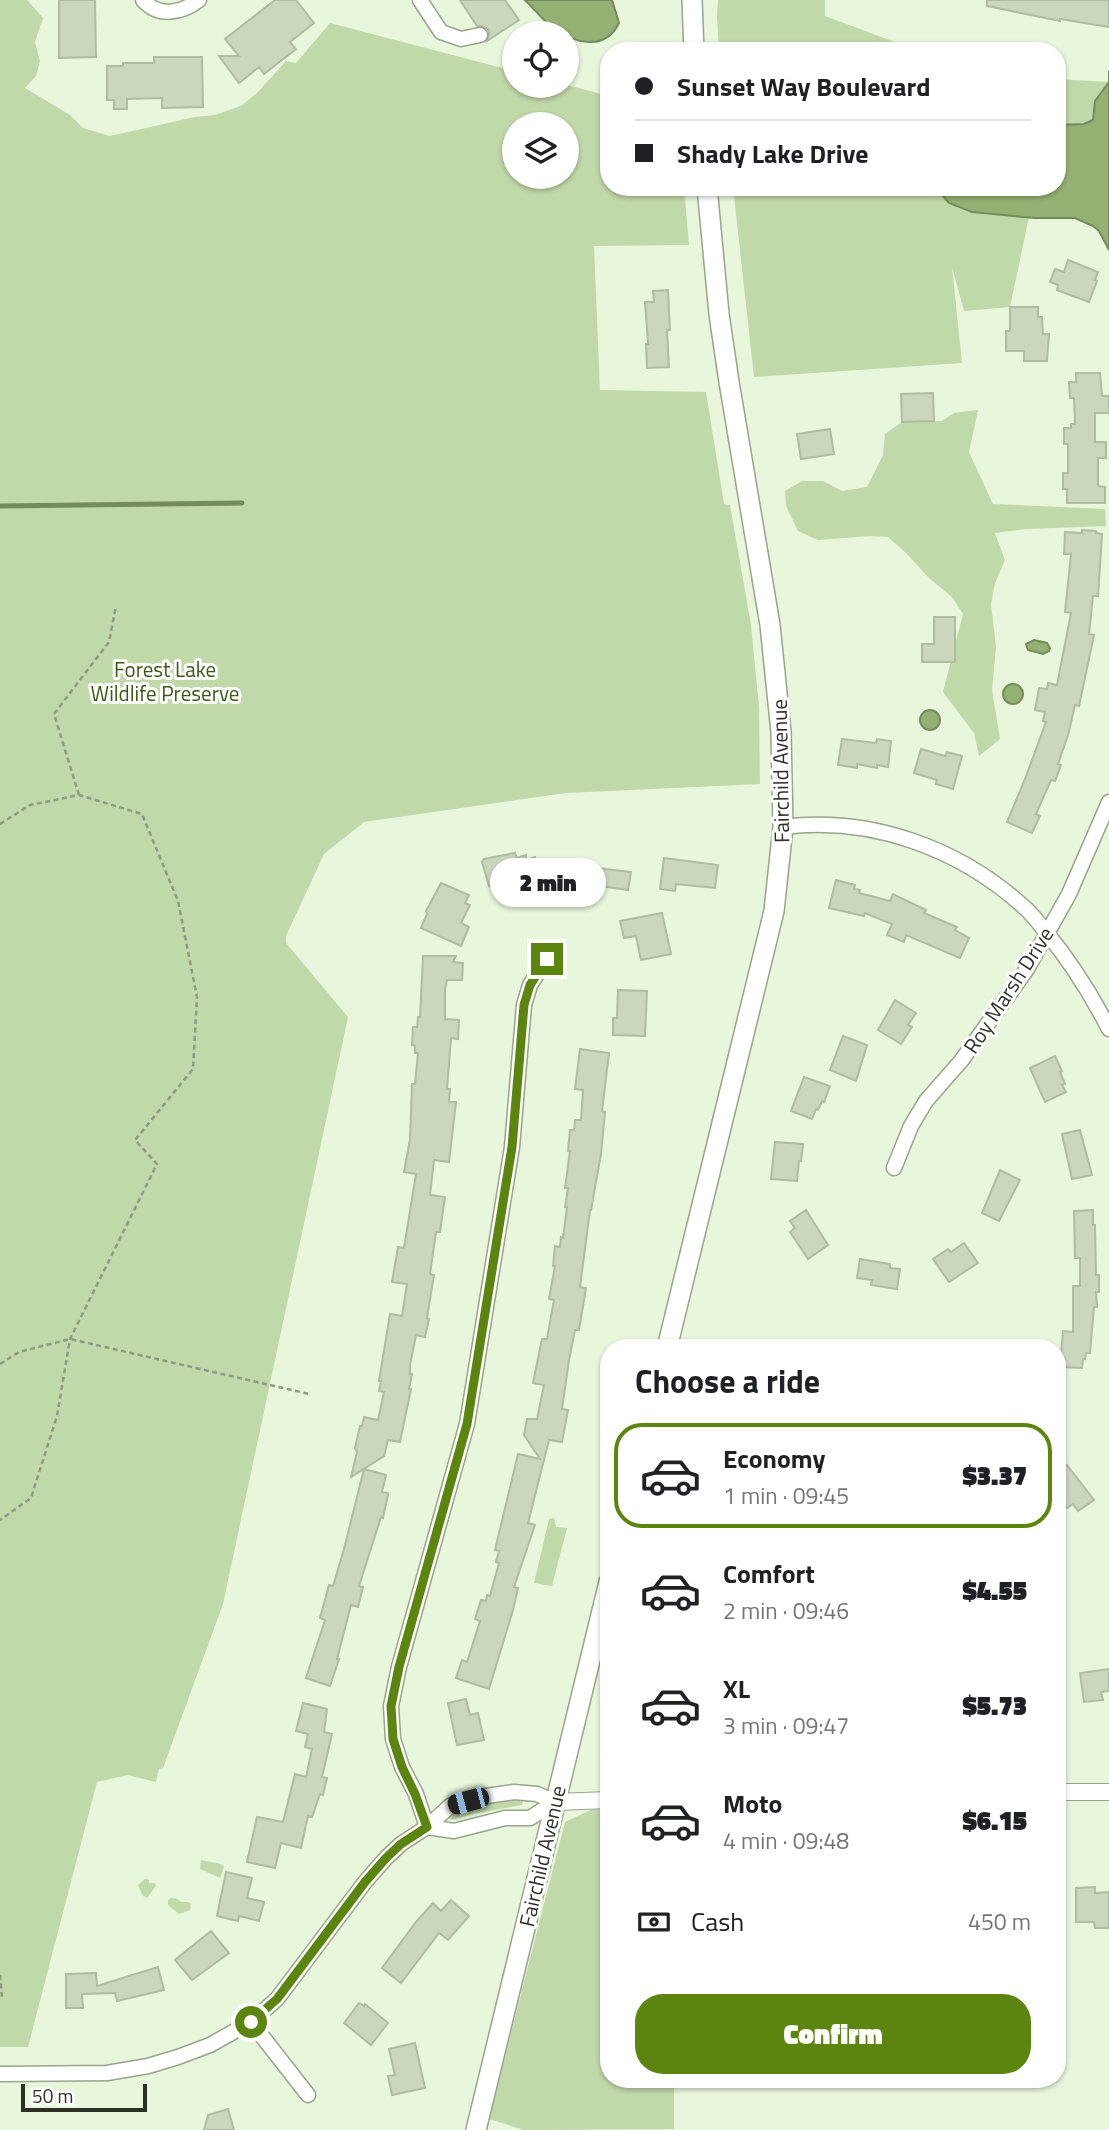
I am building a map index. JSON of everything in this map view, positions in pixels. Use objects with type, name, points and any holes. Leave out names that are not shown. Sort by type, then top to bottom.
[{"type":"main road","points":[[692,0],[694,42]]},
{"type":"main road","name":"Fairchild Avenue","points":[[669,1339],[774,911],[783,827],[781,732],[770,625],[719,314],[708,196]]},
{"type":"main road","name":"Fairchild Avenue","points":[[476,2130],[600,1620]]},
{"type":"street","points":[[143,0],[152,9],[172,12],[183,11],[200,0]]},
{"type":"street","points":[[420,0],[441,32],[461,39],[480,35]]},
{"type":"street","name":"Roy Marsh Drive","points":[[894,1168],[903,1144],[926,1101],[961,1061],[1027,969],[1069,894],[1109,802]]},
{"type":"street","points":[[783,827],[813,823],[892,835],[942,851],[989,878],[1026,908],[1068,958],[1092,995],[1109,1029]]},
{"type":"street","points":[[427,1827],[393,1739],[391,1706],[399,1667],[467,1424],[512,1147],[524,1005],[530,985],[547,959]]},
{"type":"street","points":[[1066,1792],[1109,1791]]},
{"type":"street","points":[[0,2074],[107,2073],[148,2066],[210,2045],[251,2022],[277,1999],[386,1858],[401,1844],[427,1827],[450,1805],[514,1792],[537,1794],[555,1802],[600,1800]]},
{"type":"street","points":[[427,1827],[454,1831],[505,1818],[530,1818],[555,1802]]},
{"type":"street","points":[[251,2022],[308,2095]]},
{"type":"path","points":[[79,795],[54,714],[109,642],[116,606]]},
{"type":"path","points":[[0,824],[30,805],[79,795],[142,814],[178,901],[197,997],[193,1069],[135,1140],[157,1164],[70,1339],[57,1416],[32,1498],[0,1520]]},
{"type":"path","points":[[0,1364],[19,1352],[70,1339],[309,1394]]},
{"type":"path","points":[[0,1975],[2,1998]]},
{"type":"green space","name":"Forest Lake Wildlife Preserve","points":[[0,0],[27,0],[43,18],[35,42],[40,61],[36,76],[25,88],[70,115],[83,128],[110,136],[215,115],[241,106],[256,94],[286,61],[296,63],[330,23],[502,68],[502,98],[579,98],[579,88],[600,94],[600,196],[685,196],[689,245],[594,246],[600,390],[706,392],[724,504],[730,505],[751,625],[759,707],[760,784],[566,793],[364,822],[324,854],[286,936],[286,943],[348,1017],[223,1604],[156,1782],[127,1775],[97,1782],[28,2047],[0,2047]]},
{"type":"green space","points":[[718,0],[825,0],[825,16],[895,42],[718,42]]},
{"type":"green space","points":[[1066,80],[1109,82],[1095,101],[1093,119],[1089,123],[1066,124]]},
{"type":"green space","points":[[734,196],[946,196],[955,206],[966,211],[1029,217],[1010,307],[964,311],[952,267],[962,363],[754,377]]},
{"type":"green space","points":[[978,410],[969,452],[993,504],[1105,509],[1106,526],[995,533],[1005,560],[995,583],[991,604],[996,647],[992,690],[1000,739],[979,756],[974,733],[943,692],[963,614],[952,597],[888,537],[818,540],[798,531],[786,506],[785,491],[802,481],[823,481],[842,491],[867,487],[883,455],[885,434],[902,422],[942,421],[954,413]]},
{"type":"green space","points":[[554,1518],[556,1527],[567,1528],[552,1586],[534,1583],[549,1519]]},
{"type":"green space","points":[[523,1799],[522,1805],[449,1819],[450,1813],[467,1807]]},
{"type":"green space","points":[[591,1810],[600,1810],[600,2088],[674,2088],[674,2129],[524,2130],[489,2119],[565,1822]]},
{"type":"green space","points":[[201,1860],[221,1864],[224,1867],[220,1878],[200,1869]]},
{"type":"green space","points":[[145,1879],[156,1886],[147,1898],[143,1896],[138,1885]]},
{"type":"green space","points":[[171,1898],[188,1902],[191,1904],[190,1910],[179,1914],[168,1905]]},
{"type":"shaded area","points":[[525,0],[612,0],[619,23],[606,38],[589,42],[579,41],[579,21],[545,21]]},
{"type":"shaded area","points":[[1109,82],[1109,250],[1099,231],[1075,218],[1034,218],[972,212],[949,203],[943,196],[1066,196],[1066,125],[1084,124],[1093,120],[1095,101]]},
{"type":"shaded area","points":[[1034,640],[1047,643],[1049,651],[1043,654],[1028,650],[1026,644]]},
{"type":"shaded area","points":[[1013,684],[1020,687],[1023,694],[1020,701],[1013,704],[1006,701],[1003,694],[1006,687]]},
{"type":"shaded area","points":[[930,710],[937,713],[940,720],[937,727],[930,730],[923,727],[920,720],[923,713]]},
{"type":"building","points":[[59,0],[95,0],[96,57],[59,58]]},
{"type":"building","points":[[275,0],[296,0],[314,23],[290,42],[296,49],[264,74],[259,67],[239,83],[219,56],[239,56],[225,39]]},
{"type":"building","points":[[460,0],[505,0],[519,20],[502,21],[502,31],[487,41],[488,29],[477,26]]},
{"type":"building","points":[[987,0],[1109,0],[1109,27],[1060,21],[987,6]]},
{"type":"building","points":[[154,57],[202,57],[203,107],[162,108],[162,98],[127,99],[127,109],[114,109],[114,100],[107,100],[107,66],[154,63]]},
{"type":"building","points":[[1068,260],[1098,272],[1089,302],[1057,290],[1058,285],[1050,282],[1055,269],[1064,272]]},
{"type":"building","points":[[668,290],[669,367],[647,368],[645,302],[654,302],[653,291]]},
{"type":"building","points":[[1010,307],[1038,307],[1038,317],[1042,317],[1043,334],[1049,334],[1047,361],[1024,361],[1024,351],[1006,351],[1006,331],[1010,331]]},
{"type":"building","points":[[1076,373],[1100,373],[1102,396],[1109,396],[1109,413],[1095,413],[1095,442],[1106,442],[1106,458],[1098,458],[1098,486],[1105,487],[1105,503],[1067,503],[1067,489],[1063,489],[1063,473],[1068,473],[1068,444],[1064,444],[1064,428],[1071,428],[1071,424],[1075,424],[1074,398],[1070,398],[1069,382],[1076,382]]},
{"type":"building","points":[[933,393],[934,421],[902,422],[901,394]]},
{"type":"building","points":[[830,429],[834,454],[801,459],[797,434]]},
{"type":"building","points":[[1082,530],[1102,534],[1098,596],[1093,596],[1089,634],[1094,635],[1079,706],[1075,705],[1058,764],[1061,765],[1036,814],[1040,816],[1032,833],[1007,822],[1046,722],[1043,721],[1045,712],[1035,710],[1039,688],[1047,689],[1048,683],[1057,685],[1071,613],[1065,612],[1071,554],[1064,554],[1065,532],[1082,533]]},
{"type":"building","points":[[934,617],[955,617],[955,662],[922,662],[922,644],[934,644]]},
{"type":"building","points":[[842,739],[876,743],[877,739],[891,741],[888,767],[857,764],[857,768],[838,765]]},
{"type":"building","points":[[921,749],[945,756],[947,752],[962,756],[953,789],[936,784],[937,780],[914,773]]},
{"type":"building","points":[[515,853],[517,858],[526,855],[526,860],[535,857],[541,874],[495,889],[489,886],[482,862],[484,859]]},
{"type":"building","points":[[664,858],[718,865],[715,888],[676,884],[675,891],[660,889]]},
{"type":"building","points":[[570,859],[590,863],[589,867],[631,872],[628,890],[566,876]]},
{"type":"building","points":[[836,880],[855,885],[854,889],[860,890],[859,893],[890,901],[893,894],[926,910],[924,913],[957,927],[955,930],[969,938],[960,958],[906,935],[904,942],[887,935],[892,924],[865,913],[864,916],[829,908]]},
{"type":"building","points":[[441,883],[469,895],[465,903],[470,905],[461,923],[469,927],[461,946],[421,928],[426,911]]},
{"type":"building","points":[[662,913],[671,954],[641,960],[636,936],[624,938],[620,921]]},
{"type":"building","points":[[423,956],[456,956],[453,962],[463,963],[462,980],[447,980],[445,990],[445,1019],[459,1020],[458,1039],[451,1038],[447,1089],[450,1089],[449,1102],[456,1102],[449,1162],[434,1160],[430,1195],[445,1197],[440,1232],[436,1232],[430,1274],[434,1275],[427,1318],[429,1319],[425,1337],[416,1335],[410,1365],[411,1389],[400,1442],[388,1440],[384,1456],[351,1477],[357,1452],[355,1448],[364,1417],[378,1420],[384,1392],[379,1391],[379,1381],[390,1314],[402,1316],[407,1284],[392,1282],[398,1247],[404,1248],[416,1174],[404,1172],[410,1139],[412,1084],[415,1084],[418,1053],[415,1053],[415,1046],[412,1045],[413,1027],[417,1027],[420,1017]]},
{"type":"building","points":[[618,990],[647,991],[645,1036],[613,1035]]},
{"type":"building","points":[[895,1000],[916,1013],[908,1025],[912,1027],[901,1044],[878,1030]]},
{"type":"building","points":[[843,1036],[867,1045],[856,1081],[830,1070]]},
{"type":"building","points":[[580,1049],[609,1053],[602,1111],[605,1112],[601,1154],[590,1210],[580,1287],[586,1288],[579,1330],[575,1330],[569,1360],[562,1409],[568,1410],[562,1442],[549,1440],[528,1523],[535,1525],[514,1587],[518,1588],[513,1610],[489,1689],[456,1678],[462,1660],[467,1662],[480,1621],[475,1619],[481,1600],[486,1601],[487,1595],[490,1596],[499,1563],[496,1562],[499,1551],[495,1550],[518,1454],[540,1459],[524,1435],[527,1419],[537,1419],[544,1385],[533,1383],[542,1339],[547,1339],[554,1300],[549,1299],[555,1266],[555,1246],[560,1247],[561,1237],[563,1238],[567,1207],[568,1188],[565,1188],[570,1130],[574,1130],[575,1120],[581,1120],[583,1090],[575,1089]]},
{"type":"building","points":[[1055,1056],[1062,1071],[1060,1072],[1065,1084],[1062,1085],[1066,1092],[1045,1102],[1030,1068]]},
{"type":"building","points":[[804,1077],[830,1086],[824,1102],[816,1109],[812,1119],[791,1111]]},
{"type":"building","points":[[1080,1130],[1092,1175],[1072,1179],[1062,1134]]},
{"type":"building","points":[[775,1142],[803,1144],[797,1181],[771,1179]]},
{"type":"building","points":[[1000,1170],[1020,1180],[999,1221],[982,1213]]},
{"type":"building","points":[[806,1210],[828,1245],[808,1259],[790,1232],[795,1228],[790,1221]]},
{"type":"building","points":[[1093,1210],[1096,1275],[1099,1275],[1090,1353],[1086,1353],[1082,1368],[1066,1367],[1066,1339],[1062,1339],[1063,1331],[1073,1332],[1073,1286],[1080,1286],[1080,1258],[1075,1258],[1074,1211]]},
{"type":"building","points":[[964,1243],[978,1263],[949,1282],[933,1259]]},
{"type":"building","points":[[860,1259],[890,1264],[890,1268],[900,1269],[897,1289],[871,1285],[872,1280],[857,1278]]},
{"type":"building","points":[[1066,1466],[1094,1500],[1078,1511],[1073,1504],[1066,1507]]},
{"type":"building","points":[[364,1469],[386,1475],[382,1492],[388,1495],[383,1518],[381,1517],[359,1586],[363,1587],[358,1607],[351,1605],[330,1686],[306,1678],[325,1620],[320,1618],[329,1585],[333,1586],[344,1549]]},
{"type":"building","points":[[1109,1669],[1109,1691],[1101,1692],[1103,1700],[1084,1702],[1080,1673]]},
{"type":"building","points":[[466,1699],[470,1715],[478,1713],[484,1740],[457,1745],[448,1703]]},
{"type":"building","points":[[303,1703],[327,1709],[324,1732],[332,1734],[322,1777],[327,1778],[323,1795],[320,1794],[312,1817],[308,1816],[301,1848],[281,1843],[275,1868],[247,1862],[257,1817],[283,1822],[295,1774],[306,1777],[312,1749],[305,1747],[308,1734],[296,1731]]},
{"type":"building","points":[[226,1872],[252,1878],[247,1898],[264,1902],[259,1921],[239,1916],[238,1921],[217,1916]]},
{"type":"building","points":[[1095,1887],[1095,1893],[1109,1892],[1109,1928],[1095,1928],[1094,1922],[1076,1922],[1076,1888]]},
{"type":"building","points":[[451,1900],[469,1916],[448,1940],[439,1933],[401,1983],[382,1968],[433,1903],[441,1911]]},
{"type":"building","points":[[211,1931],[229,1953],[192,1980],[175,1960]]},
{"type":"building","points":[[158,1967],[164,1990],[117,2001],[115,1993],[82,1994],[83,2008],[66,2008],[66,1974],[96,1973],[97,1986]]},
{"type":"building","points":[[359,2003],[364,2006],[365,2004],[388,2023],[371,2045],[344,2023]]},
{"type":"building","points":[[415,2043],[425,2088],[392,2095],[388,2076],[395,2075],[389,2049]]},
{"type":"building","points":[[228,2109],[234,2130],[204,2130],[208,2115]]},
{"type":"waterway","points":[[0,506],[242,503]]},
{"type":"route","points":[[251,2022],[277,1999],[386,1858],[401,1844],[427,1827],[393,1739],[391,1706],[399,1667],[467,1424],[512,1147],[524,1005],[530,985],[547,959]]}]
